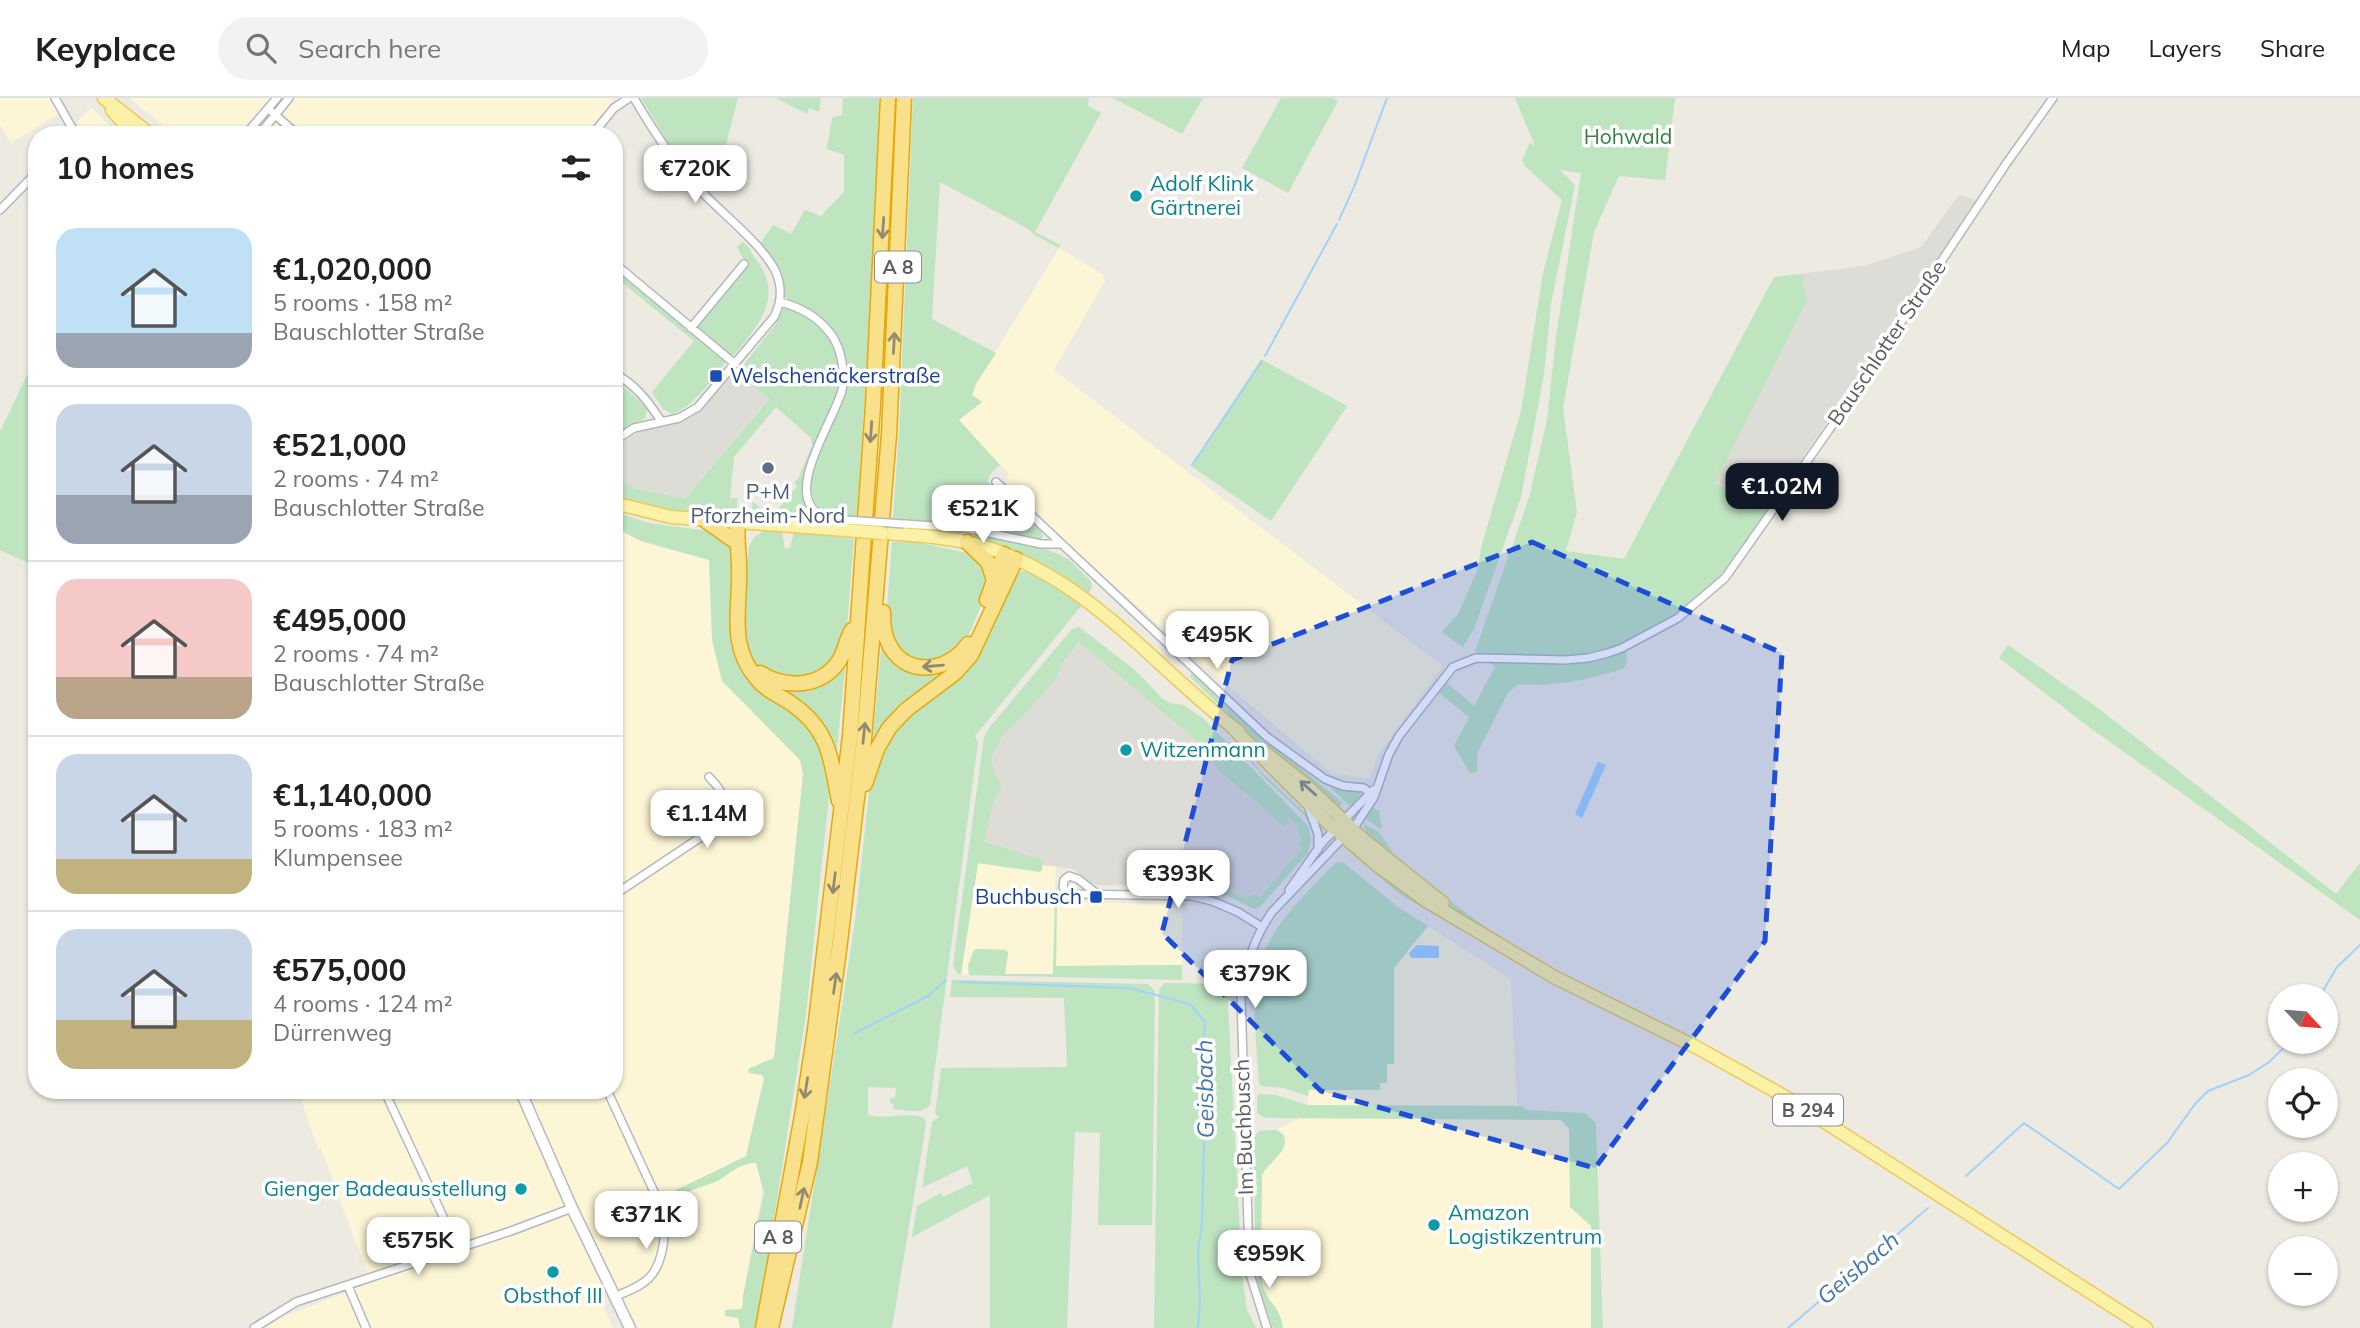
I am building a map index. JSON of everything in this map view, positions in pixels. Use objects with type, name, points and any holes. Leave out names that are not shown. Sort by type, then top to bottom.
[{"type":"highway","name":"A 8","points":[[762,1328],[802,1116],[842,816],[873,405],[888,98]]},
{"type":"highway","name":"A 8","points":[[771,1328],[810,1162],[857,801],[877,590],[895,340],[904,98]]},
{"type":"highway","points":[[706,521],[736,542]]},
{"type":"highway","points":[[743,524],[736,542],[739,566],[736,628],[739,646],[757,681],[801,710],[821,733],[832,758],[842,816]]},
{"type":"highway","points":[[739,566],[744,549],[743,524]]},
{"type":"highway","points":[[967,542],[988,562],[994,581]]},
{"type":"highway","points":[[877,590],[883,613],[884,632],[892,650],[913,665],[934,668],[951,662],[969,644],[994,581],[1010,556]]},
{"type":"highway","points":[[857,801],[877,749],[889,728],[906,710],[955,673],[971,655],[1010,556]]},
{"type":"highway","points":[[747,665],[780,682],[798,684],[816,680],[832,669],[838,661],[857,619]]},
{"type":"main road","points":[[104,98],[125,126]]},
{"type":"main road","points":[[104,98],[140,126]]},
{"type":"main road","name":"B 294","points":[[623,506],[660,516],[706,521],[790,527],[845,525],[908,529],[967,542],[1010,556],[1045,572],[1091,602],[1233,727],[1290,772],[1403,885],[1556,978],[1696,1047],[1790,1098],[2146,1328]]},
{"type":"main road","name":"B 294","points":[[1233,727],[1306,802],[1345,829]]},
{"type":"street","points":[[55,98],[71,126]]},
{"type":"street","points":[[253,126],[277,98]]},
{"type":"street","points":[[266,126],[289,98]]},
{"type":"street","points":[[599,126],[614,108],[631,98],[668,153],[693,183],[768,260],[778,279],[780,302],[774,317],[698,407],[685,416],[634,428],[623,435]]},
{"type":"street","name":"Bauschlotter Straße","points":[[1345,829],[1372,795],[1399,736],[1457,665],[1476,658],[1565,660],[1588,659],[1608,653],[1678,618],[1719,584],[1742,556],[1836,420],[2053,98]]},
{"type":"street","points":[[268,109],[288,126]]},
{"type":"street","points":[[0,210],[28,181]]},
{"type":"street","points":[[691,328],[744,264]]},
{"type":"street","points":[[623,271],[735,363]]},
{"type":"street","points":[[780,302],[800,308],[818,320],[832,336],[840,354],[842,388],[810,468],[805,488],[809,502],[818,514],[845,525]]},
{"type":"street","points":[[623,378],[647,399],[661,421]]},
{"type":"street","points":[[996,482],[1267,737],[1325,779],[1343,786],[1364,788],[1372,795]]},
{"type":"street","points":[[908,529],[966,528],[1041,544],[1061,544]]},
{"type":"street","points":[[623,889],[713,829],[721,820],[725,804],[723,795],[709,777]]},
{"type":"street","points":[[1306,802],[1318,834],[1317,849]]},
{"type":"street","name":"Im Buchbusch","points":[[1286,897],[1317,849],[1345,829]]},
{"type":"street","name":"Im Buchbusch","points":[[1268,1328],[1253,1284],[1249,1257],[1241,996],[1246,965],[1262,927],[1345,829]]},
{"type":"street","points":[[1096,893],[1192,896],[1238,912],[1262,927]]},
{"type":"street","points":[[388,1099],[446,1223],[454,1250]]},
{"type":"street","points":[[524,1099],[572,1208],[630,1328]]},
{"type":"street","points":[[611,1099],[661,1208],[664,1221],[655,1270],[645,1281],[614,1297]]},
{"type":"street","points":[[254,1328],[296,1303],[572,1208]]},
{"type":"street","points":[[348,1286],[366,1328]]},
{"type":"highlighted area","points":[[1532,542],[1782,653],[1765,941],[1595,1168],[1321,1091],[1162,933],[1232,660]]},
{"type":"shaded area","points":[[0,98],[51,98],[59,114],[39,126],[28,126],[28,133],[11,143],[0,125]]},
{"type":"shaded area","points":[[130,98],[615,98],[592,126],[163,126]]},
{"type":"shaded area","points":[[91,107],[110,126],[79,126],[77,122]]},
{"type":"shaded area","points":[[1959,195],[1979,201],[1766,511],[1715,483],[1808,298],[1799,274],[1864,266],[1921,247]]},
{"type":"shaded area","points":[[1059,248],[1102,274],[1105,281],[1054,370],[1443,666],[1378,755],[1369,779],[1331,773],[1217,677],[1005,484],[1009,474],[958,420],[982,402],[972,395],[977,382]]},
{"type":"shaded area","points":[[736,371],[769,398],[685,499],[633,488],[623,481],[623,441],[645,430],[667,426],[696,414]]},
{"type":"shaded area","points":[[623,532],[641,541],[709,560],[786,743],[800,760],[803,774],[774,1059],[750,1068],[754,1074],[764,1078],[746,1157],[759,1168],[762,1191],[743,1296],[744,1306],[743,1309],[725,1310],[726,1316],[738,1318],[740,1328],[638,1328],[614,1287],[598,1294],[613,1328],[265,1328],[282,1317],[371,1283],[321,1149],[318,1149],[301,1099],[623,1099]]},
{"type":"shaded area","name":"Witzenmann","points":[[1075,637],[1211,738],[1300,827],[1307,854],[1249,906],[1207,889],[1189,886],[1098,885],[1089,882],[1074,869],[974,856],[988,750]]},
{"type":"shaded area","points":[[978,863],[1040,872],[1043,865],[1056,867],[1053,975],[1005,974],[1008,953],[1006,950],[978,949],[974,950],[970,958],[969,975],[961,974]]},
{"type":"shaded area","points":[[1057,901],[1183,905],[1182,965],[1056,966]]},
{"type":"shaded area","points":[[1428,926],[1511,979],[1517,1105],[1527,1110],[1585,1113],[1596,1123],[1603,1328],[1275,1328],[1263,1295],[1256,1138],[1297,1120],[1308,1105],[1308,1090],[1380,1090],[1387,1064],[1394,1063],[1394,968]]},
{"type":"green space","points":[[641,98],[738,98],[715,186],[708,192],[670,146]]},
{"type":"green space","points":[[776,98],[821,98],[819,112],[809,108],[807,114]]},
{"type":"green space","points":[[843,98],[879,98],[874,256],[857,516],[826,512],[815,503],[812,489],[813,473],[841,403],[847,380],[841,344],[822,318],[783,295],[778,267],[760,244],[773,225],[791,234],[805,210],[821,216],[844,192],[844,155],[827,149],[832,118],[842,115]]},
{"type":"green space","points":[[913,98],[1089,98],[1088,106],[1101,113],[1035,232],[1060,245],[1059,248],[940,182],[932,319],[996,353],[977,382],[972,395],[982,402],[959,420],[1000,465],[987,481],[1041,531],[1041,540],[997,530],[1000,516],[979,512],[976,526],[893,518]]},
{"type":"green space","points":[[1113,98],[1203,98],[1182,134]]},
{"type":"green space","points":[[1281,98],[1333,98],[1338,101],[1288,193],[1242,168]]},
{"type":"green space","name":"Hohwald","points":[[1515,98],[1675,98],[1665,180],[1619,176],[1594,232],[1563,408],[1577,512],[1566,551],[1624,559],[1774,277],[1799,274],[1804,277],[1803,285],[1808,298],[1715,483],[1768,512],[1733,562],[1711,586],[1677,615],[1626,642],[1627,662],[1623,669],[1571,682],[1518,684],[1508,693],[1477,753],[1477,772],[1470,773],[1454,746],[1469,717],[1439,693],[1447,683],[1474,706],[1495,667],[1475,651],[1529,498],[1547,420],[1556,337],[1581,173],[1560,170],[1575,185],[1551,304],[1544,374],[1521,497],[1474,629],[1463,647],[1442,632],[1458,614],[1477,571],[1482,544],[1521,411],[1543,273],[1562,200],[1525,166],[1522,160],[1530,143],[1535,146]]},
{"type":"green space","points":[[743,242],[762,268],[768,295],[760,320],[732,357],[695,327],[746,264],[737,247]]},
{"type":"green space","points":[[623,273],[727,360],[696,398],[673,414],[663,409],[652,392],[694,341],[623,283]]},
{"type":"green space","points":[[783,308],[800,313],[823,332],[837,358],[838,385],[809,464],[804,487],[809,507],[830,523],[758,519],[753,514],[752,501],[767,513],[771,509],[776,512],[797,486],[794,482],[798,479],[812,446],[811,438],[776,407],[734,457],[730,498],[738,498],[736,512],[732,515],[678,513],[623,501],[623,481],[633,488],[685,499],[769,399],[736,371],[776,324]]},
{"type":"green space","points":[[1261,359],[1347,406],[1271,521],[1191,466]]},
{"type":"green space","points":[[27,375],[28,563],[0,550],[0,432]]},
{"type":"green space","points":[[623,386],[648,409],[644,419],[623,430]]},
{"type":"green space","points":[[883,401],[876,517],[874,517]]},
{"type":"green space","points":[[623,514],[648,523],[708,531],[733,548],[732,641],[815,730],[831,777],[806,1014],[757,1328],[740,1328],[738,1318],[725,1316],[725,1310],[742,1309],[764,1193],[756,1163],[742,1166],[717,1181],[683,1194],[678,1202],[680,1219],[674,1225],[670,1226],[664,1196],[746,1156],[764,1079],[762,1075],[749,1073],[748,1070],[774,1058],[803,774],[800,760],[722,681],[712,640],[709,560],[641,541],[623,532]]},
{"type":"green space","points":[[902,527],[954,529],[1009,539],[1051,551],[1068,559],[1090,580],[1092,586],[1089,594],[1043,564],[991,543],[956,533]]},
{"type":"green space","points":[[765,531],[782,532],[785,549],[790,548],[794,532],[854,539],[846,637],[825,671],[801,681],[759,668],[747,652],[741,607],[749,547],[755,536]]},
{"type":"green space","points":[[872,540],[875,540],[846,838],[806,1136],[804,1135],[854,739]]},
{"type":"green space","points":[[907,540],[967,553],[986,565],[988,589],[961,649],[923,664],[898,651],[886,621],[892,542]]},
{"type":"green space","points":[[1020,571],[1038,575],[1082,605],[975,736],[978,742],[930,1105],[918,1111],[893,1109],[894,1104],[890,1103],[890,1098],[895,1098],[896,1088],[868,1087],[868,1115],[918,1116],[925,1118],[926,1125],[892,1328],[792,1328],[855,922],[870,783],[893,727],[947,685],[1016,573]]},
{"type":"green space","points":[[1079,627],[1135,670],[1163,699],[1184,705],[1205,720],[1308,826],[1311,839],[1308,853],[1259,908],[1254,909],[1220,892],[1225,889],[1246,898],[1255,894],[1258,897],[1262,895],[1303,848],[1299,844],[1301,839],[1298,827],[1289,817],[1284,826],[1219,770],[1214,762],[1218,757],[1209,744],[1201,744],[1079,642],[1061,664],[1057,677],[1002,736],[991,758],[1001,786],[993,803],[984,842],[1040,859],[1043,861],[1042,870],[1040,872],[978,863],[961,974],[957,973],[953,965],[984,737],[1072,629]]},
{"type":"green space","points":[[882,640],[915,669],[972,647],[872,748]]},
{"type":"green space","points":[[2008,645],[2098,708],[2336,894],[2360,863],[2360,920],[2089,727],[1999,658]]},
{"type":"green space","points":[[846,658],[836,758],[831,745],[764,679],[787,687]]},
{"type":"green space","points":[[1193,672],[1266,740],[1342,802],[1340,807],[1231,720],[1231,716],[1192,679],[1190,676]]},
{"type":"green space","points":[[1238,743],[1261,772],[1306,814],[1313,829],[1305,816],[1266,779],[1235,745]]},
{"type":"green space","points":[[1328,785],[1358,790],[1362,796],[1350,807]]},
{"type":"green space","points":[[1373,807],[1379,811],[1382,830],[1365,818]]},
{"type":"green space","points":[[1363,823],[1380,833],[1392,852],[1443,896],[1484,926],[1482,930],[1368,836]]},
{"type":"green space","points":[[1349,851],[1402,892],[1463,929],[1462,931],[1401,895]]},
{"type":"green space","points":[[1343,862],[1398,907],[1428,926],[1394,968],[1394,1064],[1387,1064],[1387,1083],[1380,1083],[1380,1090],[1309,1090],[1308,1096],[1283,1088],[1261,1086],[1255,1000],[1265,951],[1278,927],[1296,904],[1335,863]]},
{"type":"green space","points":[[1055,901],[1056,966],[1182,965],[1182,980],[969,975],[968,966],[974,950],[978,949],[1006,950],[1008,953],[1005,974],[1053,974]]},
{"type":"green space","points":[[952,980],[1148,984],[1155,991],[1152,1225],[1098,1225],[1100,1133],[1075,1132],[1067,1328],[990,1328],[990,1195],[912,1237],[917,1206],[941,1193],[943,1197],[973,1183],[967,1166],[922,1188],[932,1122],[939,1117],[935,1114],[941,1068],[1067,1067],[1064,998],[950,997]]},
{"type":"green space","points":[[1164,983],[1227,984],[1242,1274],[1247,1310],[1256,1328],[1154,1328],[1159,990]]},
{"type":"green space","points":[[1259,1094],[1276,1095],[1308,1105],[1522,1106],[1527,1110],[1585,1113],[1596,1123],[1603,1328],[1591,1328],[1591,1226],[1570,1207],[1569,1129],[1561,1120],[1266,1118],[1257,1113]]},
{"type":"green space","points":[[1277,1130],[1284,1135],[1285,1141],[1281,1152],[1262,1175],[1261,1259],[1256,1264],[1253,1140],[1259,1131]]},
{"type":"green space","points":[[1261,1270],[1264,1288],[1278,1312],[1283,1328],[1273,1328],[1259,1288],[1257,1273]]},
{"type":"water","points":[[1598,762],[1606,765],[1582,818],[1575,814]]},
{"type":"water","points":[[1417,945],[1439,946],[1439,958],[1411,958],[1409,953]]},
{"type":"waterway","points":[[1339,220],[1387,98]]},
{"type":"waterway","points":[[1265,356],[1337,224]]},
{"type":"waterway","points":[[1192,465],[1262,361]]},
{"type":"waterway","points":[[2327,984],[2337,967],[2360,945]]},
{"type":"waterway","points":[[855,1033],[928,996],[945,981]]},
{"type":"waterway","name":"Geisbach","points":[[959,982],[1129,988],[1190,1004],[1205,1022],[1202,1069],[1208,1118],[1204,1138],[1202,1224],[1198,1252],[1198,1328]]},
{"type":"waterway","points":[[1966,1176],[2024,1123],[2119,1189],[2167,1143],[2195,1104],[2208,1091],[2249,1075],[2277,1054]]},
{"type":"waterway","name":"Geisbach","points":[[1788,1328],[1928,1208]]},
{"type":"place","name":"Adolf Klink Gärtnerei","points":[[1136,196]]},
{"type":"place","name":"Welschenäckerstraße","points":[[716,376]]},
{"type":"place","name":"P+M Pforzheim-Nord","points":[[768,468]]},
{"type":"place","name":"Witzenmann","points":[[1126,750]]},
{"type":"place","name":"Buchbusch","points":[[1096,897]]},
{"type":"place","name":"Gienger Badeausstellung","points":[[521,1189]]},
{"type":"place","name":"Amazon Logistikzentrum","points":[[1434,1225]]},
{"type":"place","name":"Obsthof III","points":[[553,1272]]}]
